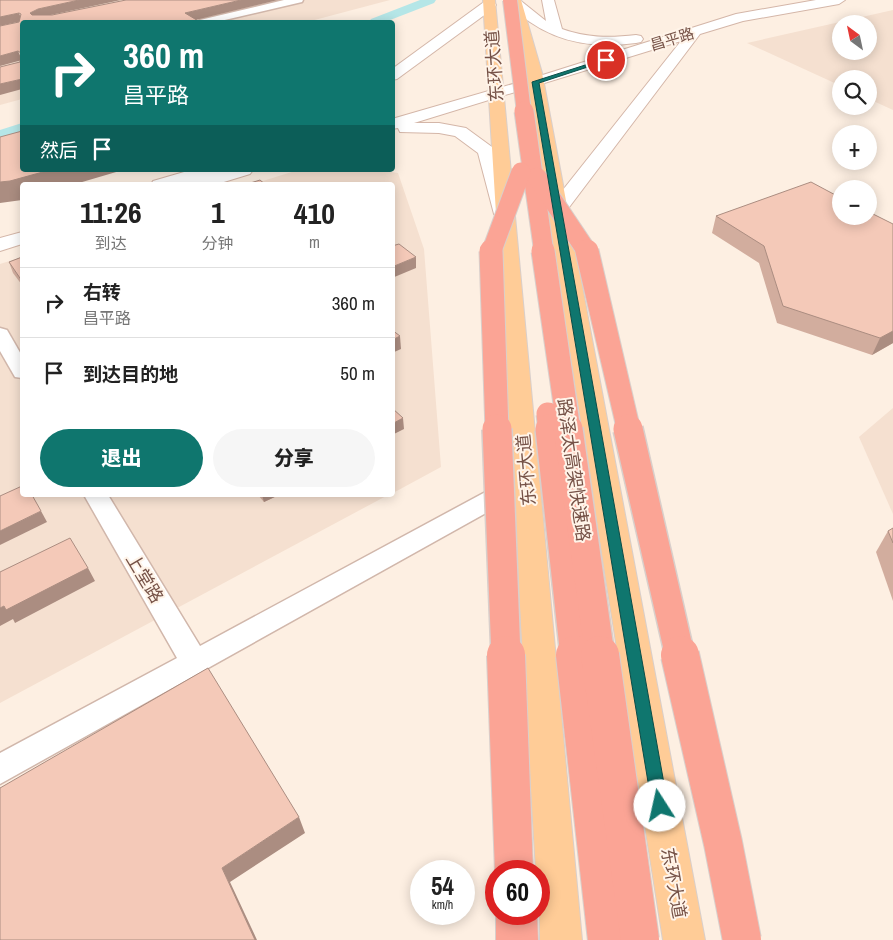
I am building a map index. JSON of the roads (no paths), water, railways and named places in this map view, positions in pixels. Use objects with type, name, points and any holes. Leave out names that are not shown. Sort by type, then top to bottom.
[{"type":"highway","name":"路泽太高架快速路","points":[[504,1],[527,171],[640,940]]},
{"type":"highway","name":"路泽太高架快速路","points":[[527,171],[607,940]]},
{"type":"highway","points":[[514,860],[490,255],[527,171],[588,253],[721,834],[742,940]]},
{"type":"highway","points":[[516,925],[517,940]]},
{"type":"main road","points":[[548,0],[556,32]]},
{"type":"main road","name":"昌平路","points":[[395,114],[535,78],[688,30],[733,13],[798,0]]},
{"type":"main road","name":"昌平路","points":[[688,30],[742,17],[840,0]]},
{"type":"main road","points":[[395,74],[504,1],[556,32],[582,40],[609,43],[688,30]]},
{"type":"main road","name":"东环大道","points":[[504,1],[535,78],[684,940]]},
{"type":"main road","name":"东环大道","points":[[504,1],[495,89],[562,940]]},
{"type":"main road","points":[[557,210],[688,30]]},
{"type":"main road","name":"昌平路","points":[[395,123],[495,89]]},
{"type":"main road","points":[[395,130],[416,127],[439,128],[460,132],[486,151],[504,214]]},
{"type":"main road","points":[[170,182],[203,172]]},
{"type":"main road","points":[[205,182],[237,172]]},
{"type":"main road","points":[[0,234],[20,228]]},
{"type":"main road","points":[[0,246],[20,239]]},
{"type":"street","points":[[213,20],[298,0]]},
{"type":"street","points":[[0,334],[20,369]]},
{"type":"street","points":[[0,769],[527,480]]},
{"type":"street","name":"上堂路","points":[[97,497],[194,661]]},
{"type":"waterway","points":[[380,20],[430,0]]},
{"type":"waterway","points":[[0,135],[20,129]]}]
